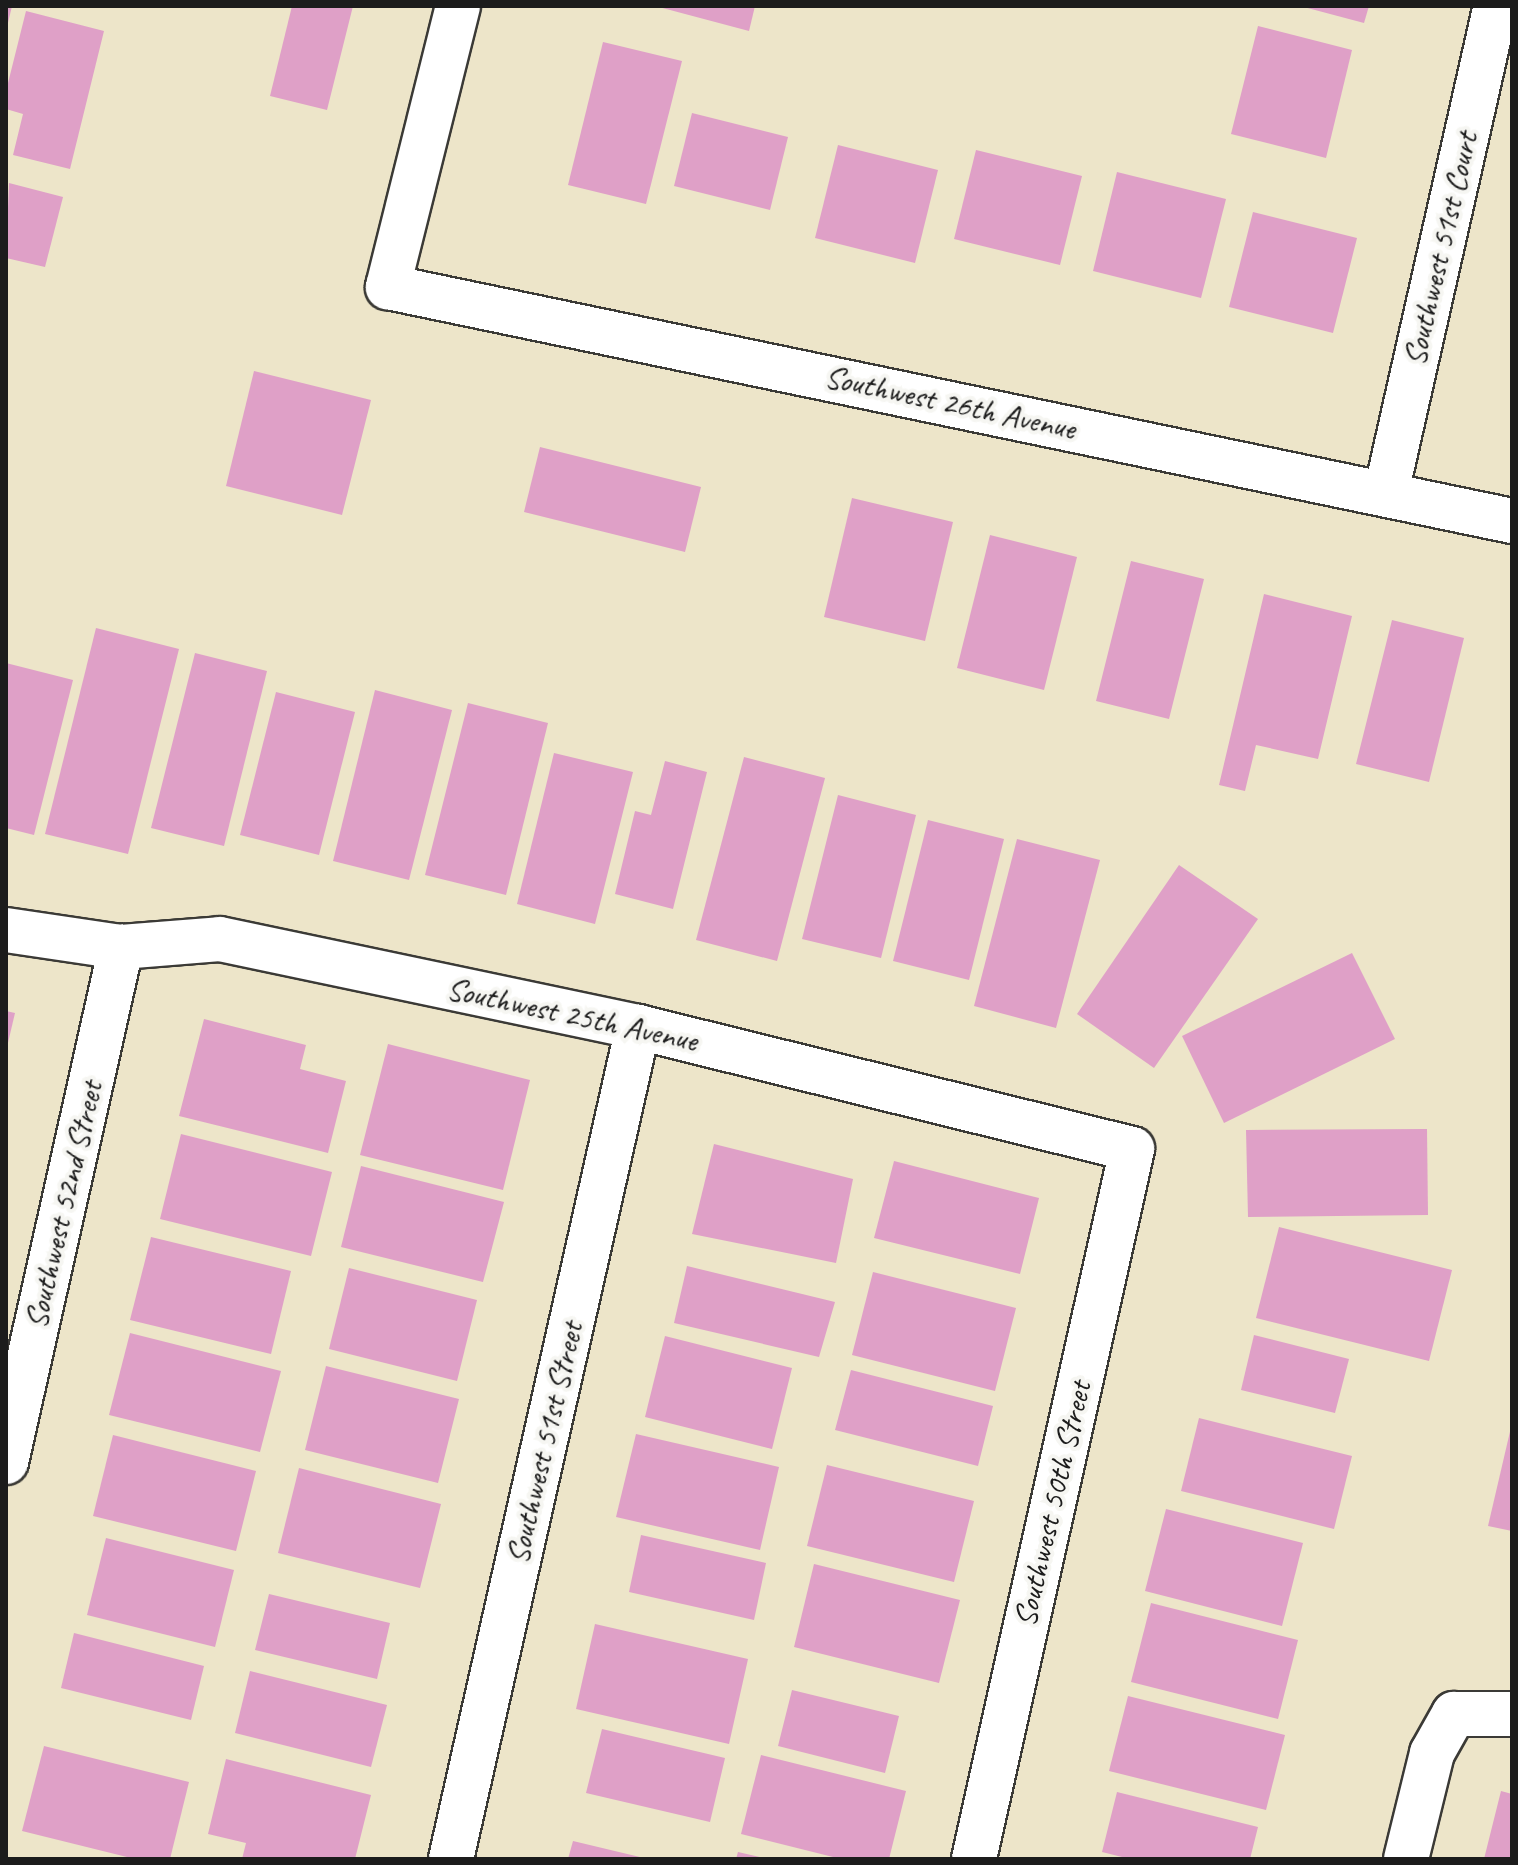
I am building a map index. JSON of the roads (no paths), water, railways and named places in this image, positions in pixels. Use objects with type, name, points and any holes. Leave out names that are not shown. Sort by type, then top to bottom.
[{"type":"street","name":"Southwest 26th Avenue","points":[[458,6],[388,287],[1512,521]]},
{"type":"street","name":"Southwest 51st Court","points":[[1386,493],[1496,6]]},
{"type":"street","name":"Southwest 25th Avenue","points":[[6,930],[121,947],[220,939],[638,1027],[1132,1149]]},
{"type":"street","name":"Southwest 52nd Street","points":[[6,1462],[121,947]]},
{"type":"street","name":"Southwest 51st Street","points":[[451,1859],[638,1027]]},
{"type":"street","name":"Southwest 50th Street","points":[[974,1859],[1132,1149]]},
{"type":"street","points":[[1406,1859],[1432,1753],[1454,1714],[1512,1714]]}]
